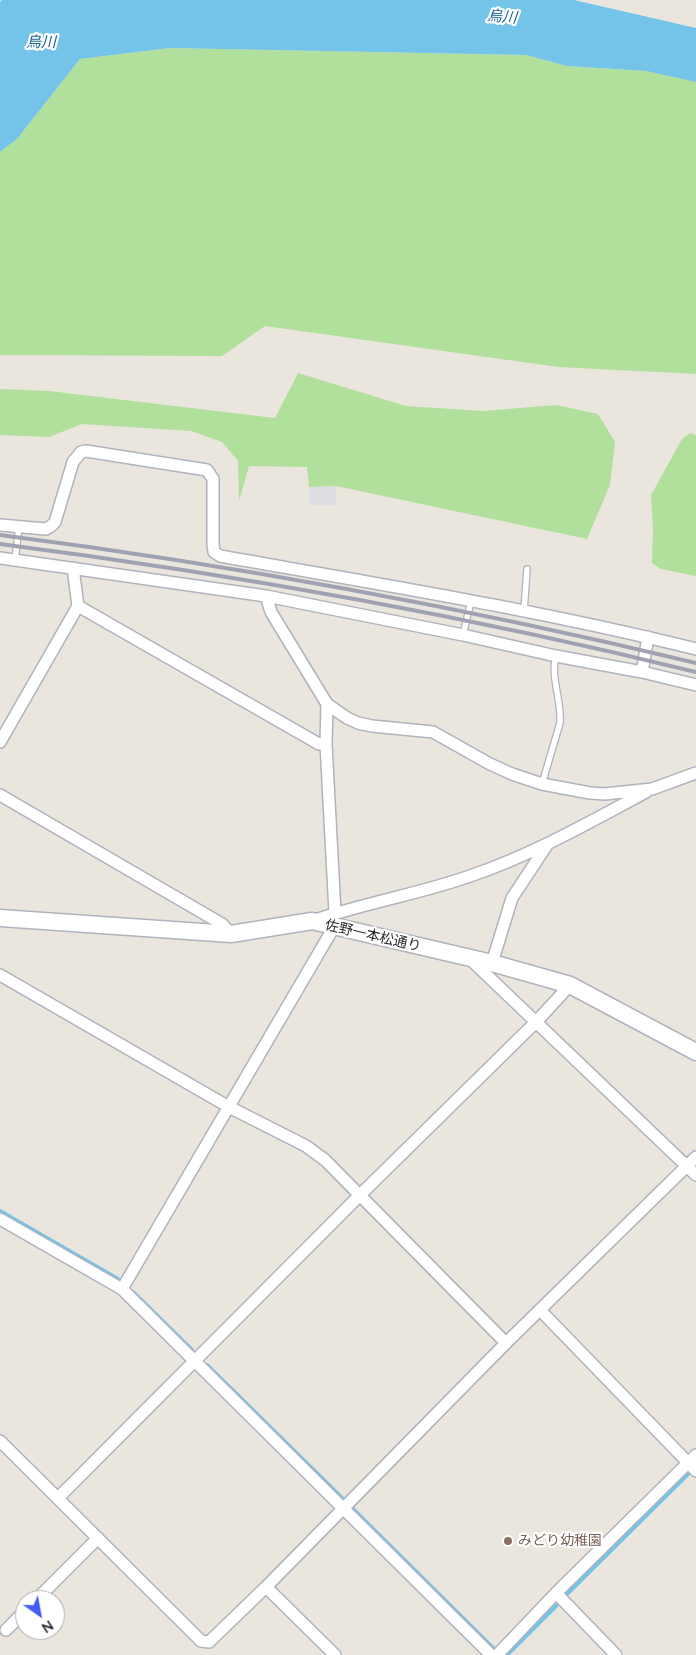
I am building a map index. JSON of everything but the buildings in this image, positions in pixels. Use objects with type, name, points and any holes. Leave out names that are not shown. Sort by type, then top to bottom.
[{"type":"street","points":[[0,525],[46,529],[51,526],[55,522],[74,462],[81,452],[86,451],[207,470],[213,479],[212,544],[214,552],[220,556],[472,600],[696,649]]},
{"type":"street","points":[[0,558],[266,596],[642,672],[696,685]]},
{"type":"street","points":[[0,742],[78,606],[73,568]]},
{"type":"street","points":[[266,596],[271,612],[327,704],[347,718],[372,726],[433,732],[490,764],[542,784],[590,794],[652,789]]},
{"type":"street","points":[[78,606],[319,744],[326,744]]},
{"type":"street","points":[[642,672],[648,637]]},
{"type":"street","points":[[122,1289],[229,1107],[335,920],[326,744],[327,704]]},
{"type":"street","points":[[335,920],[496,867],[547,845],[652,789],[696,773]]},
{"type":"street","points":[[0,795],[222,924],[231,934]]},
{"type":"street","points":[[492,963],[512,898],[547,845]]},
{"type":"street","name":"佐野一本松通り","points":[[0,918],[231,934],[312,921],[335,920],[570,985],[696,1052]]},
{"type":"street","points":[[469,958],[537,1021],[696,1176]]},
{"type":"street","points":[[0,975],[229,1107],[306,1146],[325,1160],[506,1343]]},
{"type":"street","points":[[58,1498],[360,1195],[537,1021],[570,985]]},
{"type":"street","points":[[0,1441],[201,1641],[209,1642],[266,1587],[506,1343],[541,1311],[696,1157]]},
{"type":"street","points":[[0,1219],[122,1289],[491,1655]]},
{"type":"street","points":[[497,1655],[556,1594],[693,1463],[541,1311]]},
{"type":"street","points":[[46,1590],[98,1538]]},
{"type":"street","points":[[266,1587],[335,1655]]},
{"type":"street","points":[[556,1594],[616,1655]]},
{"type":"street","points":[[6,1630],[15,1621]]},
{"type":"lane","points":[[15,560],[19,527]]},
{"type":"lane","points":[[524,611],[527,569]]},
{"type":"lane","points":[[463,635],[472,600]]},
{"type":"lane","points":[[542,784],[561,715],[554,667],[556,656]]},
{"type":"shaded area","points":[[336,486],[336,505],[309,505],[309,487]]},
{"type":"green space","points":[[170,48],[526,55],[567,66],[646,71],[696,82],[696,374],[558,367],[265,326],[222,356],[0,355],[0,152],[17,139],[80,59]]},
{"type":"green space","points":[[298,373],[406,406],[483,411],[556,405],[598,414],[615,442],[610,485],[587,539],[336,486],[309,487],[307,467],[249,466],[239,501],[238,461],[222,442],[191,431],[82,424],[49,437],[0,435],[0,389],[49,391],[275,418]]},
{"type":"green space","points":[[690,433],[696,435],[696,576],[661,569],[652,563],[651,495],[682,439]]},
{"type":"water","name":"烏川","points":[[2,0],[574,0],[696,28],[696,82],[646,71],[567,66],[526,55],[170,48],[80,59],[17,139],[0,152],[0,2]]},
{"type":"waterway","points":[[0,1211],[118,1279]]},
{"type":"waterway","points":[[133,1292],[192,1350]]},
{"type":"waterway","points":[[207,1365],[342,1498]]},
{"type":"waterway","points":[[567,1594],[688,1474]]},
{"type":"waterway","points":[[353,1509],[493,1648]]},
{"type":"waterway","points":[[507,1655],[557,1605]]},
{"type":"railway","points":[[0,535],[263,574],[437,606],[696,663]]},
{"type":"railway","points":[[0,544],[175,569],[350,598],[524,633],[696,672]]},
{"type":"place","name":"みどり幼稚園","points":[[508,1541]]}]
